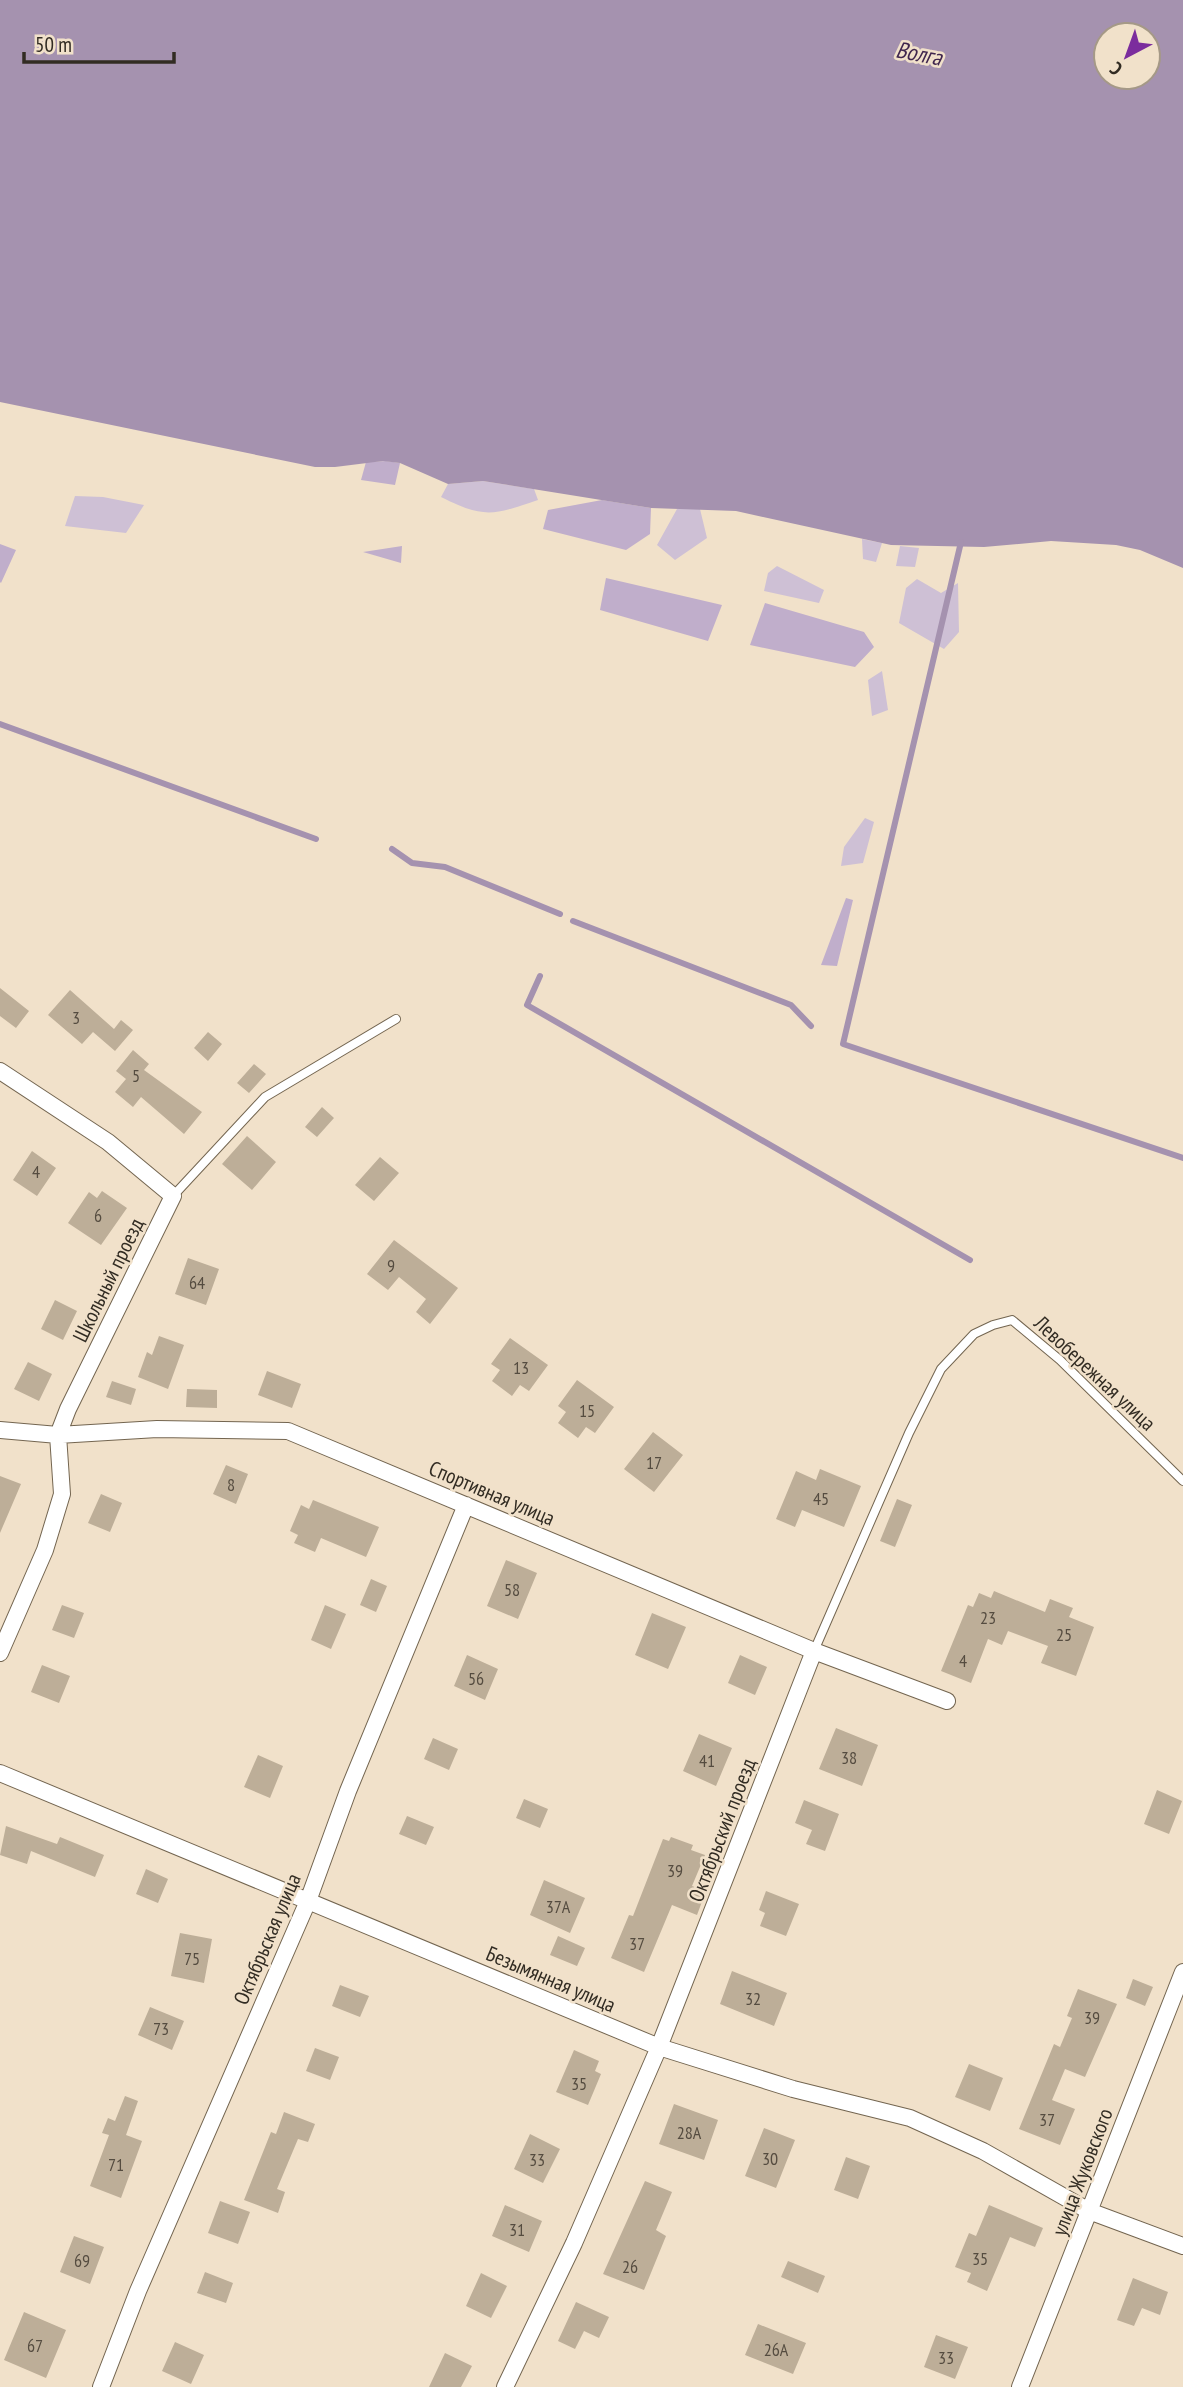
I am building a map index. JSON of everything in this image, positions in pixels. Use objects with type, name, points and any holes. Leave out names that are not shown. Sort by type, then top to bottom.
[{"type":"street","points":[[0,1071],[108,1142],[173,1196]]},
{"type":"street","name":"Школьный проезд","points":[[0,1653],[45,1550],[62,1494],[58,1435],[68,1409],[173,1196]]},
{"type":"street","name":"Спортивная улица","points":[[0,1430],[58,1435],[157,1429],[288,1431],[814,1651],[947,1701]]},
{"type":"street","name":"Октябрьская улица","points":[[101,2387],[138,2291],[307,1900],[348,1791],[466,1505]]},
{"type":"street","name":"Октябрьский проезд","points":[[505,2387],[574,2243],[659,2047],[814,1651]]},
{"type":"street","name":"Безымянная улица","points":[[0,1773],[659,2047],[793,2089],[910,2118],[983,2151],[1089,2211],[1183,2246]]},
{"type":"street","name":"улица Жуковского","points":[[1020,2387],[1183,1972]]},
{"type":"lane","name":"Школьный проезд","points":[[173,1196],[265,1097],[396,1019]]},
{"type":"lane","name":"Левобережная улица","points":[[1012,1320],[1060,1360],[1183,1482]]},
{"type":"lane","name":"Октябрьский проезд","points":[[814,1651],[909,1433],[941,1369],[974,1334],[1012,1320]]},
{"type":"shaded area","points":[[366,462],[400,463],[395,485],[361,480]]},
{"type":"shaded area","points":[[483,481],[534,489],[538,500],[510,509],[479,512],[441,497],[448,484]]},
{"type":"shaded area","points":[[75,496],[103,497],[144,505],[126,533],[65,526]]},
{"type":"shaded area","points":[[602,500],[651,508],[650,534],[626,550],[543,529],[548,510]]},
{"type":"shaded area","points":[[677,509],[700,509],[707,538],[675,560],[657,545]]},
{"type":"shaded area","points":[[862,539],[882,543],[876,562],[863,559]]},
{"type":"shaded area","points":[[0,544],[16,550],[1,583],[0,582]]},
{"type":"shaded area","points":[[402,546],[401,563],[363,552]]},
{"type":"shaded area","points":[[900,546],[919,548],[915,567],[896,566]]},
{"type":"shaded area","points":[[777,566],[824,590],[819,603],[764,591],[768,573]]},
{"type":"shaded area","points":[[606,578],[722,605],[708,641],[600,610]]},
{"type":"shaded area","points":[[917,579],[941,593],[958,583],[959,632],[944,649],[899,623],[906,588]]},
{"type":"shaded area","points":[[765,603],[864,632],[874,647],[855,667],[750,645]]},
{"type":"shaded area","points":[[882,671],[888,710],[872,716],[868,680]]},
{"type":"shaded area","points":[[865,818],[874,822],[863,863],[841,866],[844,847]]},
{"type":"shaded area","points":[[846,898],[853,900],[837,966],[821,965]]},
{"type":"water","name":"Волга","points":[[0,0],[1183,0],[1183,568],[1140,550],[1116,545],[1051,541],[984,547],[891,545],[736,511],[651,508],[483,481],[448,484],[400,463],[383,461],[315,467],[0,402]]},
{"type":"building","points":[[0,988],[29,1011],[16,1028],[0,1016]]},
{"type":"building","points":[[70,990],[114,1029],[121,1020],[133,1030],[115,1051],[93,1032],[82,1044],[48,1015]]},
{"type":"building","points":[[208,1032],[222,1044],[208,1061],[194,1048]]},
{"type":"building","points":[[133,1050],[149,1064],[144,1070],[202,1112],[184,1134],[141,1097],[133,1107],[115,1092],[126,1079],[116,1071]]},
{"type":"building","points":[[254,1064],[266,1074],[249,1093],[237,1083]]},
{"type":"building","points":[[322,1107],[334,1118],[317,1137],[305,1127]]},
{"type":"building","points":[[247,1136],[276,1162],[252,1190],[222,1164]]},
{"type":"building","points":[[32,1151],[56,1168],[37,1196],[13,1180]]},
{"type":"building","points":[[380,1157],[399,1173],[374,1201],[355,1185]]},
{"type":"building","points":[[102,1191],[127,1208],[101,1245],[68,1223],[89,1192],[97,1198]]},
{"type":"building","points":[[394,1240],[458,1288],[430,1324],[416,1312],[426,1299],[399,1277],[388,1290],[367,1274]]},
{"type":"building","points":[[188,1258],[219,1269],[206,1305],[175,1294]]},
{"type":"building","points":[[55,1300],[77,1311],[63,1340],[41,1329]]},
{"type":"building","points":[[159,1336],[184,1345],[168,1389],[138,1377],[147,1352],[152,1355]]},
{"type":"building","points":[[510,1338],[548,1365],[529,1391],[520,1385],[512,1396],[492,1381],[500,1370],[491,1364]]},
{"type":"building","points":[[28,1362],[52,1374],[39,1401],[14,1389]]},
{"type":"building","points":[[267,1371],[301,1384],[292,1408],[258,1395]]},
{"type":"building","points":[[577,1380],[614,1407],[595,1433],[586,1427],[578,1438],[558,1423],[566,1412],[558,1406]]},
{"type":"building","points":[[112,1381],[136,1389],[131,1405],[106,1397]]},
{"type":"building","points":[[187,1389],[217,1390],[217,1408],[186,1407]]},
{"type":"building","points":[[653,1432],[683,1455],[654,1492],[624,1469]]},
{"type":"building","points":[[226,1465],[248,1474],[236,1504],[213,1494]]},
{"type":"building","points":[[820,1469],[861,1486],[844,1527],[802,1510],[795,1527],[776,1519],[796,1471],[816,1480]]},
{"type":"building","points":[[0,1476],[21,1484],[0,1533]]},
{"type":"building","points":[[101,1494],[122,1503],[110,1532],[88,1523]]},
{"type":"building","points":[[897,1499],[912,1505],[895,1547],[880,1541]]},
{"type":"building","points":[[313,1500],[379,1527],[366,1557],[321,1538],[315,1552],[294,1543],[298,1535],[290,1531],[301,1505],[309,1509]]},
{"type":"building","points":[[506,1560],[537,1573],[518,1619],[487,1606]]},
{"type":"building","points":[[371,1579],[387,1586],[376,1612],[360,1605]]},
{"type":"building","points":[[994,1591],[1045,1612],[1050,1599],[1073,1608],[1069,1617],[1094,1627],[1076,1676],[1041,1663],[1048,1646],[1008,1631],[1002,1645],[988,1639],[971,1683],[941,1671],[968,1605],[973,1607],[979,1593],[991,1598]]},
{"type":"building","points":[[62,1605],[84,1613],[74,1638],[52,1630]]},
{"type":"building","points":[[325,1605],[346,1614],[331,1649],[311,1640]]},
{"type":"building","points":[[652,1613],[686,1627],[668,1669],[635,1655]]},
{"type":"building","points":[[467,1655],[498,1669],[485,1700],[454,1686]]},
{"type":"building","points":[[740,1655],[767,1667],[755,1695],[728,1683]]},
{"type":"building","points":[[42,1665],[70,1676],[59,1703],[31,1692]]},
{"type":"building","points":[[836,1728],[878,1745],[862,1786],[819,1769]]},
{"type":"building","points":[[699,1734],[732,1748],[716,1786],[683,1771]]},
{"type":"building","points":[[433,1738],[458,1749],[449,1770],[424,1759]]},
{"type":"building","points":[[258,1755],[283,1766],[270,1798],[244,1787]]},
{"type":"building","points":[[1157,1790],[1182,1801],[1169,1834],[1144,1824]]},
{"type":"building","points":[[524,1799],[548,1809],[540,1828],[516,1818]]},
{"type":"building","points":[[804,1800],[839,1814],[825,1851],[806,1844],[812,1830],[795,1823]]},
{"type":"building","points":[[407,1816],[434,1827],[426,1845],[399,1834]]},
{"type":"building","points":[[6,1826],[57,1844],[60,1837],[104,1855],[95,1877],[31,1851],[27,1864],[0,1855]]},
{"type":"building","points":[[671,1837],[693,1845],[691,1850],[705,1855],[692,1886],[706,1891],[697,1915],[672,1905],[644,1972],[611,1958],[629,1915],[633,1916],[663,1839],[669,1841]]},
{"type":"building","points":[[146,1869],[168,1879],[158,1903],[136,1894]]},
{"type":"building","points":[[544,1880],[585,1898],[570,1933],[530,1915]]},
{"type":"building","points":[[766,1891],[799,1904],[786,1936],[760,1926],[765,1913],[759,1910]]},
{"type":"building","points":[[180,1933],[212,1939],[204,1983],[171,1976]]},
{"type":"building","points":[[558,1936],[585,1948],[577,1966],[550,1955]]},
{"type":"building","points":[[732,1971],[787,1993],[774,2026],[720,2004]]},
{"type":"building","points":[[1133,1979],[1153,1987],[1145,2006],[1126,1998]]},
{"type":"building","points":[[340,1985],[369,1996],[360,2017],[332,2006]]},
{"type":"building","points":[[1078,1989],[1117,2004],[1085,2077],[1065,2069],[1052,2100],[1075,2109],[1060,2145],[1019,2129],[1054,2044],[1060,2047],[1072,2018],[1067,2016]]},
{"type":"building","points":[[150,2007],[184,2021],[172,2050],[138,2035]]},
{"type":"building","points":[[315,2048],[339,2057],[330,2080],[306,2071]]},
{"type":"building","points":[[574,2050],[599,2061],[595,2071],[601,2074],[588,2105],[556,2092]]},
{"type":"building","points":[[969,2064],[1003,2078],[990,2111],[955,2097]]},
{"type":"building","points":[[125,2096],[138,2101],[126,2135],[142,2141],[121,2198],[90,2186],[109,2135],[102,2133],[108,2118],[115,2121]]},
{"type":"building","points":[[674,2104],[718,2120],[704,2160],[659,2144]]},
{"type":"building","points":[[284,2112],[315,2124],[308,2142],[298,2139],[277,2189],[285,2192],[278,2213],[244,2200],[271,2132],[276,2134]]},
{"type":"building","points":[[764,2128],[795,2140],[776,2188],[745,2176]]},
{"type":"building","points":[[530,2134],[560,2149],[543,2183],[514,2169]]},
{"type":"building","points":[[846,2157],[870,2166],[858,2199],[834,2190]]},
{"type":"building","points":[[645,2181],[672,2192],[656,2230],[666,2236],[644,2290],[603,2274]]},
{"type":"building","points":[[220,2201],[250,2212],[238,2244],[208,2233]]},
{"type":"building","points":[[505,2205],[542,2221],[529,2252],[492,2236]]},
{"type":"building","points":[[989,2205],[1043,2228],[1035,2247],[1010,2237],[987,2291],[967,2282],[971,2273],[955,2267],[969,2233],[976,2236]]},
{"type":"building","points":[[74,2236],[104,2247],[90,2284],[60,2272]]},
{"type":"building","points":[[788,2261],[825,2276],[818,2293],[781,2277]]},
{"type":"building","points":[[205,2272],[233,2283],[226,2303],[197,2293]]},
{"type":"building","points":[[481,2273],[507,2286],[491,2318],[466,2306]]},
{"type":"building","points":[[1133,2278],[1168,2292],[1160,2315],[1142,2308],[1134,2326],[1117,2320]]},
{"type":"building","points":[[576,2302],[609,2317],[599,2338],[584,2331],[575,2349],[558,2341]]},
{"type":"building","points":[[24,2312],[66,2330],[46,2378],[4,2360]]},
{"type":"building","points":[[758,2324],[806,2343],[793,2374],[745,2355]]},
{"type":"building","points":[[936,2335],[968,2347],[955,2379],[924,2367]]},
{"type":"building","points":[[175,2342],[204,2355],[191,2384],[162,2371]]},
{"type":"building","points":[[445,2353],[472,2366],[461,2387],[429,2387]]},
{"type":"waterway","points":[[961,542],[843,1044],[1183,1158]]},
{"type":"waterway","points":[[0,724],[316,839]]},
{"type":"waterway","points":[[392,849],[412,863],[445,867],[560,914]]},
{"type":"waterway","points":[[573,921],[791,1005],[811,1026]]},
{"type":"waterway","points":[[540,976],[527,1005],[970,1260]]}]
